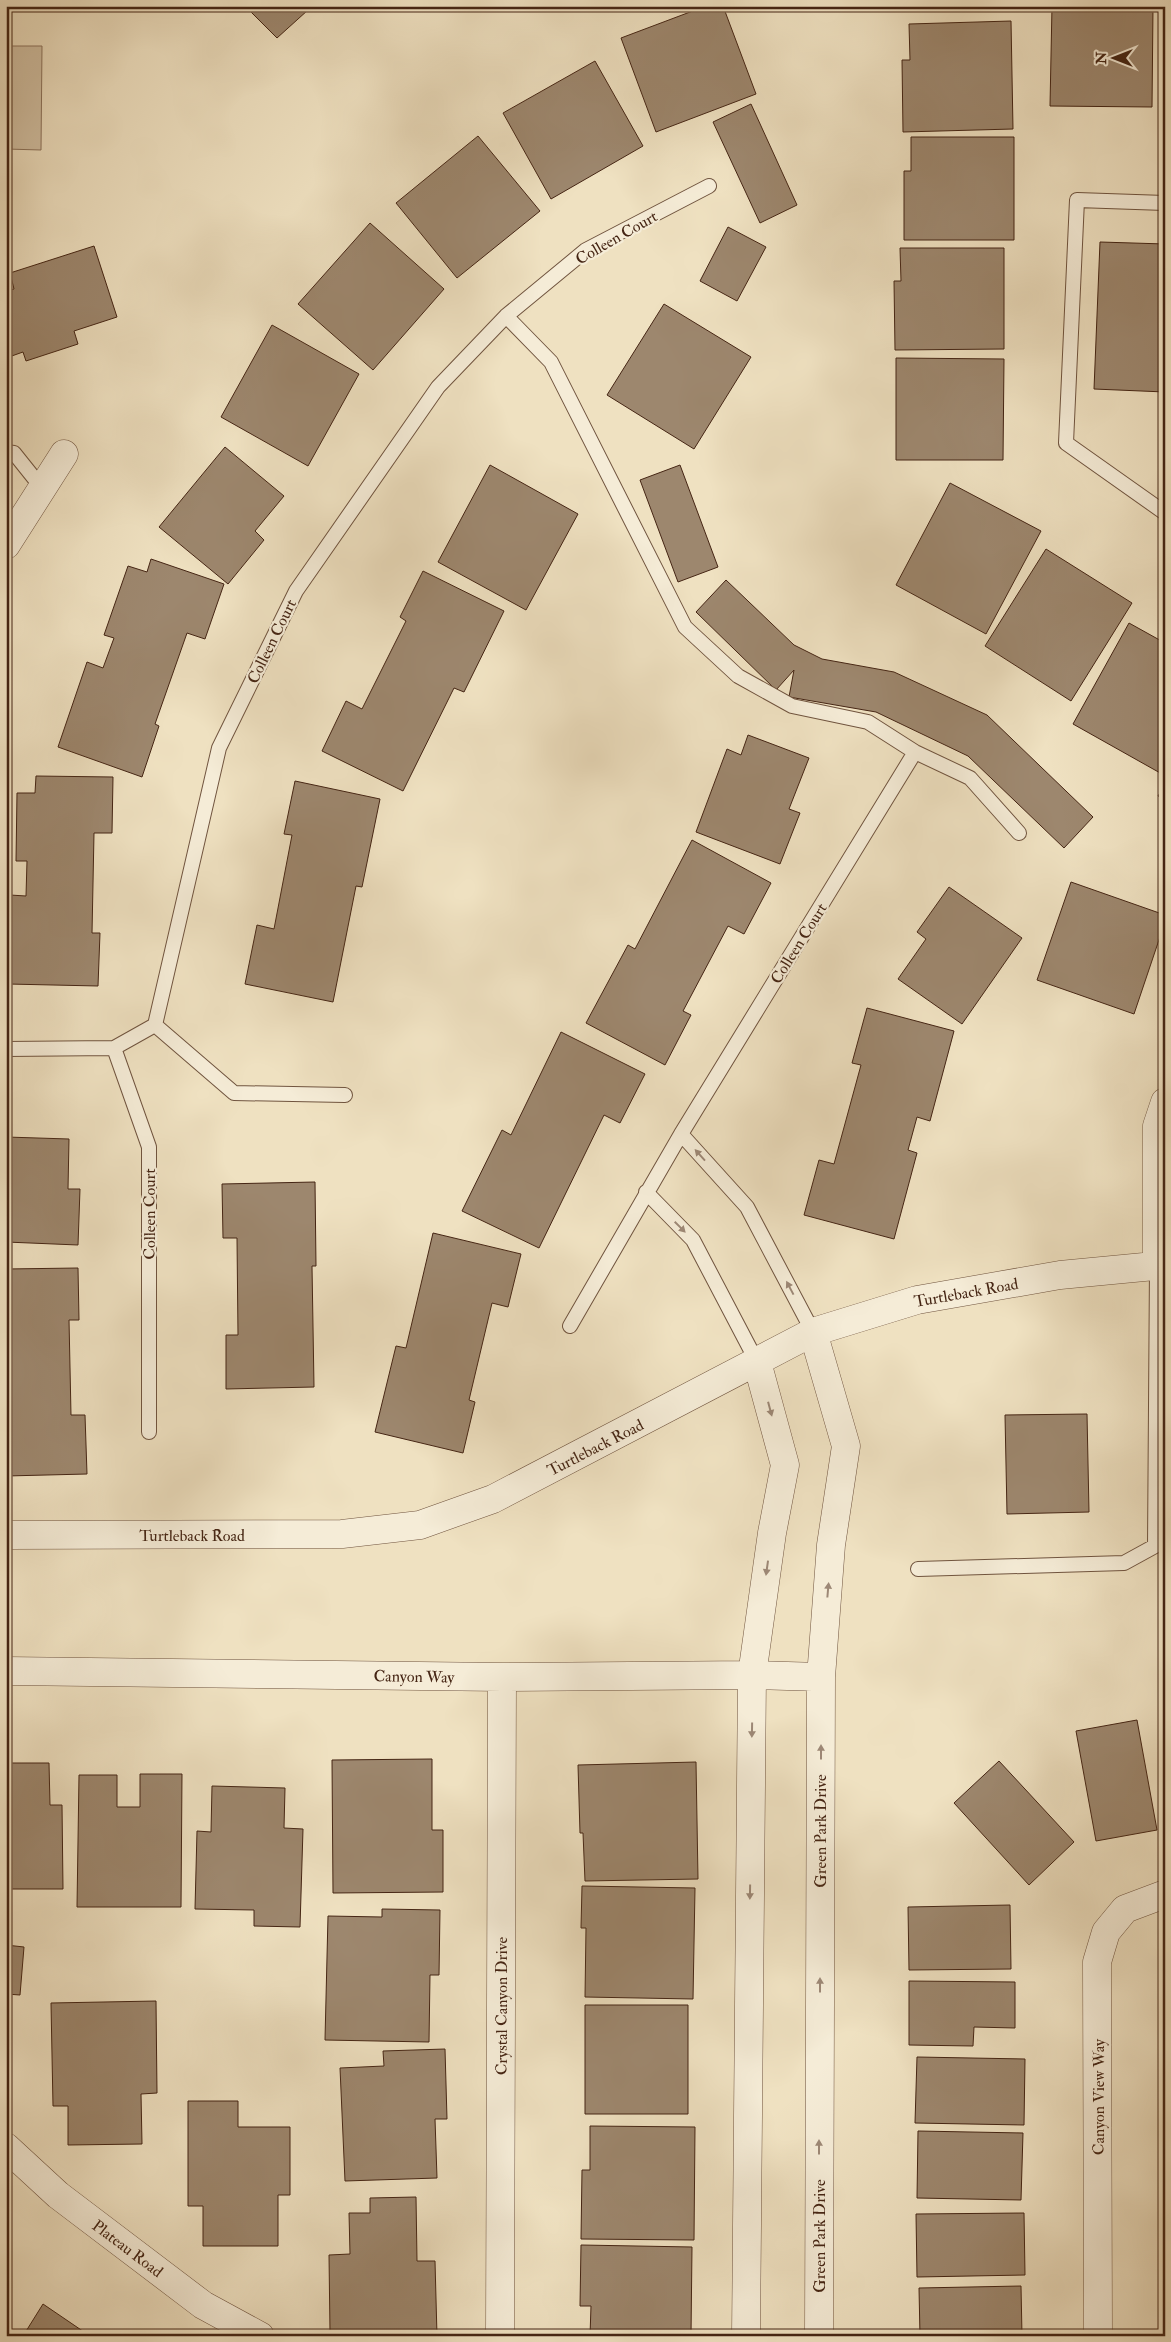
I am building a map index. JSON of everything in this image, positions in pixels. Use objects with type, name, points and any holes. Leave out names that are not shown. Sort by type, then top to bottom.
[{"type":"street","points":[[6,545],[64,454]]},
{"type":"street","points":[[1161,1266],[1156,1126],[1165,1102]]},
{"type":"street","name":"Turtleback Road","points":[[6,1535],[342,1534],[420,1524],[493,1499],[813,1332],[916,1300],[1060,1275],[1161,1266]]},
{"type":"street","name":"Green Park Drive","points":[[813,1332],[846,1446],[831,1545],[821,1677],[819,2336]]},
{"type":"street","points":[[746,2336],[752,1675],[772,1533],[785,1464],[757,1362]]},
{"type":"street","name":"Canyon Way","points":[[6,1671],[502,1677],[752,1675],[821,1677]]},
{"type":"street","name":"Crystal Canyon Drive","points":[[500,2336],[502,1677]]},
{"type":"street","name":"Canyon View Way","points":[[1098,2336],[1097,1962],[1106,1932],[1125,1909],[1165,1894]]},
{"type":"street","name":"Plateau Road","points":[[6,2146],[58,2195],[203,2305],[260,2336]]},
{"type":"lane","name":"Colleen Court","points":[[154,1025],[219,748],[292,600],[438,386],[506,316],[586,250],[709,186]]},
{"type":"lane","points":[[1165,204],[1077,200],[1066,443],[1165,513]]},
{"type":"lane","points":[[506,316],[551,362],[684,627],[738,676],[792,706],[868,722],[915,752],[970,778],[1019,834]]},
{"type":"lane","points":[[6,452],[14,452],[42,488]]},
{"type":"lane","name":"Colleen Court","points":[[570,1326],[646,1192],[915,752]]},
{"type":"lane","points":[[6,1049],[114,1048],[154,1025],[234,1094],[345,1095]]},
{"type":"lane","name":"Colleen Court","points":[[114,1048],[149,1146],[149,1432]]},
{"type":"lane","points":[[681,1134],[747,1207],[813,1332]]},
{"type":"lane","points":[[646,1192],[693,1240],[757,1362]]},
{"type":"lane","points":[[918,1569],[1124,1563],[1155,1546],[1161,1266]]},
{"type":"shaded area","points":[[6,46],[42,46],[41,150],[6,149]]},
{"type":"building","points":[[256,6],[304,6],[308,10],[277,38],[251,12]]},
{"type":"building","points":[[706,6],[723,6],[756,94],[656,132],[621,38]]},
{"type":"building","points":[[1052,6],[1153,6],[1152,107],[1050,106]]},
{"type":"building","points":[[1164,6],[1165,105],[1162,105]]},
{"type":"building","points":[[1011,21],[1013,129],[903,132],[902,60],[910,60],[909,24]]},
{"type":"building","points":[[595,61],[643,146],[551,199],[503,113]]},
{"type":"building","points":[[751,104],[797,205],[760,223],[713,122]]},
{"type":"building","points":[[478,136],[540,211],[457,278],[396,203]]},
{"type":"building","points":[[911,137],[1014,137],[1014,240],[904,240],[904,171],[911,171]]},
{"type":"building","points":[[370,223],[444,289],[373,370],[298,304]]},
{"type":"building","points":[[728,227],[766,247],[737,301],[700,281]]},
{"type":"building","points":[[1100,242],[1165,244],[1165,392],[1094,389]]},
{"type":"building","points":[[94,246],[117,317],[74,331],[78,344],[26,361],[23,352],[6,358],[6,291],[14,289],[10,273]]},
{"type":"building","points":[[900,248],[1004,248],[1004,349],[895,350],[894,281],[901,281]]},
{"type":"building","points":[[664,304],[751,357],[694,449],[607,395]]},
{"type":"building","points":[[272,325],[359,374],[308,466],[221,417]]},
{"type":"building","points":[[896,358],[1004,359],[1003,460],[896,460]]},
{"type":"building","points":[[225,447],[284,496],[255,531],[264,540],[228,584],[159,527]]},
{"type":"building","points":[[490,465],[578,514],[526,610],[438,562]]},
{"type":"building","points":[[680,465],[718,567],[678,582],[640,480]]},
{"type":"building","points":[[950,483],[1041,531],[986,634],[896,585]]},
{"type":"building","points":[[1046,549],[1132,603],[1071,701],[985,646]]},
{"type":"building","points":[[151,559],[224,584],[205,639],[187,633],[155,724],[159,726],[142,777],[58,747],[87,662],[103,668],[114,638],[104,635],[128,566],[147,572]]},
{"type":"building","points":[[423,571],[504,611],[464,692],[454,688],[403,791],[322,751],[346,701],[362,709],[406,621],[400,617]]},
{"type":"building","points":[[726,580],[794,645],[822,659],[894,672],[987,715],[1093,817],[1064,848],[968,756],[876,712],[789,697],[794,670],[776,690],[696,612]]},
{"type":"building","points":[[1129,623],[1165,643],[1165,769],[1162,774],[1073,724]]},
{"type":"building","points":[[748,735],[809,758],[789,809],[800,813],[780,864],[696,832],[727,749],[741,755]]},
{"type":"building","points":[[36,776],[113,777],[112,833],[94,833],[92,933],[100,933],[98,986],[8,984],[10,895],[26,896],[27,861],[16,861],[17,793],[35,793]]},
{"type":"building","points":[[295,781],[380,799],[362,887],[356,886],[333,1002],[245,984],[257,925],[274,929],[292,835],[284,834]]},
{"type":"building","points":[[1165,785],[1165,800],[1158,796]]},
{"type":"building","points":[[692,840],[771,883],[744,934],[728,926],[683,1011],[691,1015],[665,1065],[586,1023],[628,945],[635,949]]},
{"type":"building","points":[[1071,882],[1165,915],[1165,922],[1134,1014],[1037,980]]},
{"type":"building","points":[[949,887],[1022,938],[962,1024],[898,979],[926,939],[917,932]]},
{"type":"building","points":[[867,1008],[954,1031],[930,1121],[917,1117],[908,1150],[917,1153],[894,1239],[804,1215],[819,1160],[834,1164],[861,1065],[852,1063]]},
{"type":"building","points":[[561,1032],[645,1074],[620,1123],[604,1115],[539,1248],[462,1211],[502,1130],[511,1135]]},
{"type":"building","points":[[6,1137],[69,1139],[68,1189],[80,1189],[78,1245],[6,1242]]},
{"type":"building","points":[[315,1182],[316,1266],[312,1266],[314,1387],[226,1389],[226,1335],[238,1335],[237,1238],[223,1238],[222,1184]]},
{"type":"building","points":[[433,1233],[521,1254],[508,1307],[492,1303],[469,1400],[475,1402],[463,1453],[375,1432],[396,1346],[406,1348]]},
{"type":"building","points":[[78,1268],[79,1320],[69,1320],[71,1415],[85,1415],[87,1474],[6,1476],[6,1269]]},
{"type":"building","points":[[1087,1414],[1089,1512],[1007,1514],[1005,1415]]},
{"type":"building","points":[[1137,1720],[1157,1830],[1096,1841],[1076,1731]]},
{"type":"building","points":[[432,1759],[432,1830],[443,1830],[443,1892],[333,1893],[332,1760]]},
{"type":"building","points":[[999,1761],[1074,1842],[1029,1885],[954,1803]]},
{"type":"building","points":[[696,1762],[698,1879],[585,1881],[583,1833],[580,1833],[578,1765]]},
{"type":"building","points":[[6,1763],[49,1763],[50,1805],[62,1805],[63,1889],[6,1889]]},
{"type":"building","points":[[140,1774],[182,1774],[181,1907],[77,1907],[79,1775],[117,1775],[117,1807],[140,1807]]},
{"type":"building","points":[[212,1786],[285,1788],[284,1828],[303,1829],[300,1927],[254,1926],[254,1910],[195,1909],[197,1831],[211,1832]]},
{"type":"building","points":[[582,1886],[695,1888],[693,1999],[585,1997],[586,1928],[581,1928]]},
{"type":"building","points":[[1010,1905],[1011,1969],[909,1970],[908,1907]]},
{"type":"building","points":[[382,1909],[440,1910],[439,1975],[430,1975],[429,2042],[325,2040],[328,1916],[382,1917]]},
{"type":"building","points":[[6,1945],[24,1947],[20,1995],[6,1994]]},
{"type":"building","points":[[1165,1975],[1165,2039],[1163,2038]]},
{"type":"building","points":[[909,1981],[1015,1982],[1015,2028],[974,2027],[973,2046],[909,2045]]},
{"type":"building","points":[[156,2001],[157,2093],[141,2094],[142,2144],[68,2145],[68,2106],[53,2106],[51,2003]]},
{"type":"building","points":[[585,2005],[688,2005],[688,2114],[585,2114]]},
{"type":"building","points":[[445,2049],[447,2119],[435,2119],[437,2178],[345,2181],[340,2068],[384,2066],[383,2051]]},
{"type":"building","points":[[1163,2050],[1165,2050],[1165,2088],[1164,2088]]},
{"type":"building","points":[[917,2057],[1025,2059],[1024,2125],[915,2123]]},
{"type":"building","points":[[188,2101],[238,2101],[238,2127],[290,2127],[290,2195],[278,2195],[278,2246],[203,2246],[203,2206],[188,2206]]},
{"type":"building","points":[[590,2126],[695,2127],[694,2240],[581,2239],[582,2170],[590,2170]]},
{"type":"building","points":[[1161,2126],[1165,2126],[1165,2170],[1160,2170]]},
{"type":"building","points":[[918,2131],[1023,2133],[1021,2200],[917,2198]]},
{"type":"building","points":[[416,2197],[417,2261],[435,2261],[437,2336],[379,2336],[379,2331],[330,2332],[329,2255],[350,2254],[349,2213],[370,2213],[370,2198]]},
{"type":"building","points":[[1024,2213],[1025,2275],[917,2277],[916,2214]]},
{"type":"building","points":[[1163,2234],[1165,2234],[1165,2269],[1163,2269]]},
{"type":"building","points":[[581,2245],[692,2247],[691,2336],[590,2336],[591,2306],[580,2306]]},
{"type":"building","points":[[1163,2280],[1165,2280],[1165,2320],[1163,2320]]},
{"type":"building","points":[[1021,2286],[1022,2336],[920,2336],[919,2288]]},
{"type":"building","points":[[43,2304],[90,2336],[23,2336]]}]
